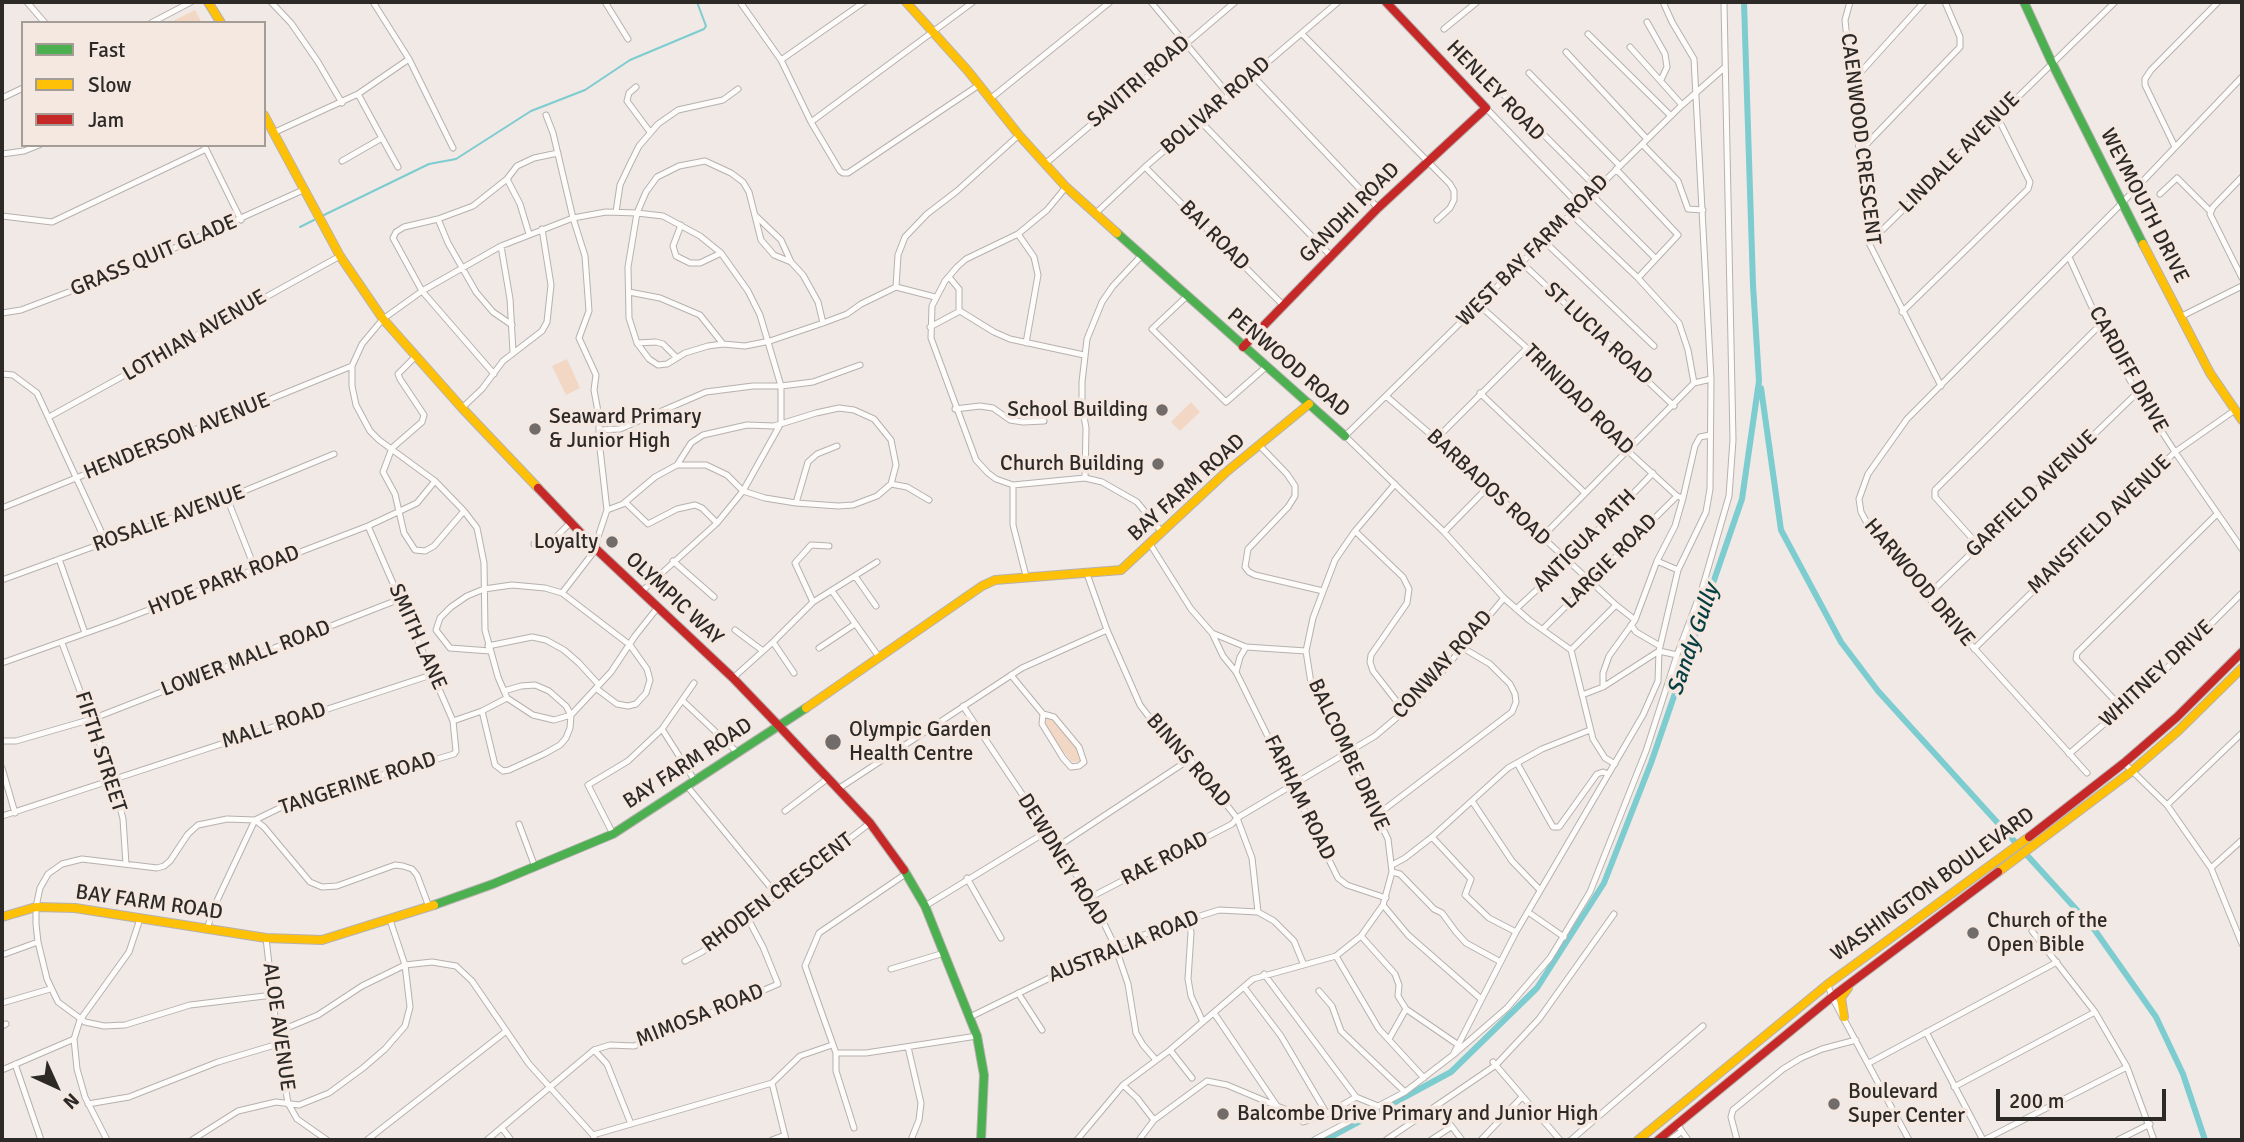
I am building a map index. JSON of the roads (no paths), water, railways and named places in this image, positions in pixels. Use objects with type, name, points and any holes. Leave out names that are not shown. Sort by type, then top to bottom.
[{"type":"main road","points":[[208,2],[221,21]]},
{"type":"main road","name":"PENWOOD ROAD","points":[[906,2],[935,32],[1019,135],[1066,187],[1242,347],[1345,436]]},
{"type":"main road","name":"HENLEY ROAD","points":[[1385,2],[1486,108]]},
{"type":"main road","name":"WEYMOUTH DRIVE","points":[[2024,2],[2180,317],[2210,373],[2242,421]]},
{"type":"main road","name":"GANDHI ROAD","points":[[1242,347],[1378,208],[1486,108]]},
{"type":"main road","name":"OLYMPIC WAY","points":[[266,119],[341,256],[383,319],[415,357],[570,523],[733,678],[779,726],[870,823],[906,873],[925,906],[977,1037],[984,1076],[981,1140]]},
{"type":"main road","name":"BAY FARM ROAD","points":[[2,917],[36,906],[75,908],[266,938],[321,940],[429,907],[535,867],[613,834],[779,726],[982,586],[995,580],[1026,576],[1121,570],[1225,473],[1309,404]]},
{"type":"main road","name":"WASHINGTON BOULEVARD","points":[[1638,1140],[1828,984],[2000,859],[2124,763],[2177,717],[2242,652]]},
{"type":"main road","name":"WASHINGTON BOULEVARD","points":[[1658,1140],[1679,1127],[1806,1018],[2132,771],[2178,731],[2242,668]]},
{"type":"main road","points":[[1843,1017],[1841,998],[1860,977]]},
{"type":"main road","points":[[1806,1018],[1826,1009],[1836,1011],[1843,1017]]},
{"type":"street","points":[[27,2],[43,21]]},
{"type":"street","points":[[154,21],[191,2]]},
{"type":"street","points":[[271,2],[291,23],[318,61],[342,103]]},
{"type":"street","points":[[373,2],[409,59],[453,148]]},
{"type":"street","points":[[605,2],[628,39]]},
{"type":"street","points":[[740,2],[781,60],[811,122],[840,171],[848,173],[979,85]]},
{"type":"street","points":[[781,60],[864,2]]},
{"type":"street","points":[[811,122],[973,2]]},
{"type":"street","points":[[990,99],[1110,2]]},
{"type":"street","points":[[1151,2],[1229,95]]},
{"type":"street","name":"SAVITRI ROAD","points":[[1045,164],[1235,2]]},
{"type":"street","name":"BOLIVAR ROAD","points":[[1096,213],[1145,167],[1338,2]]},
{"type":"street","points":[[1444,29],[1477,2]]},
{"type":"street","points":[[1453,1055],[1499,961],[1643,715],[1658,681],[1660,649],[1678,570],[1706,512],[1710,489],[1711,379],[1694,59],[1663,2]]},
{"type":"street","points":[[1314,1140],[1405,1092],[1424,1078],[1507,1008],[1550,958],[1590,892],[1646,751],[1677,654],[1702,589],[1729,496],[1733,440],[1724,2]]},
{"type":"street","name":"CAENWOOD CRESCENT","points":[[1850,2],[1845,20],[1869,243],[1941,386]]},
{"type":"street","points":[[1851,83],[1924,2]]},
{"type":"street","points":[[1859,152],[1960,47],[1960,37],[1945,2]]},
{"type":"street","name":"LINDALE AVENUE","points":[[1869,243],[2115,2]]},
{"type":"street","points":[[2175,147],[2145,85],[2145,79],[2218,2]]},
{"type":"street","points":[[1647,22],[1667,64],[1661,80]]},
{"type":"street","points":[[1301,34],[1450,184],[1454,191],[1454,200],[1450,208],[1437,220]]},
{"type":"street","points":[[1588,34],[1671,116]]},
{"type":"street","points":[[1630,47],[1682,105]]},
{"type":"street","points":[[1566,52],[1647,139]]},
{"type":"street","points":[[273,133],[342,103],[409,59]]},
{"type":"street","name":"WEST BAY FARM ROAD","points":[[1345,436],[1618,167],[1724,68]]},
{"type":"street","points":[[1529,73],[1678,235],[1638,278]]},
{"type":"street","points":[[1252,75],[1378,208]]},
{"type":"street","name":"HARWOOD DRIVE","points":[[2087,773],[1927,596],[1867,523],[1861,512],[1859,499],[1868,474],[1907,419],[2123,202],[2242,77]]},
{"type":"street","points":[[636,87],[629,93],[627,101],[650,132]]},
{"type":"street","points":[[2,98],[21,89]]},
{"type":"street","points":[[616,212],[620,186],[639,146],[650,132],[678,110],[723,100],[738,89]]},
{"type":"street","points":[[358,94],[398,167]]},
{"type":"street","points":[[1503,94],[1597,188]]},
{"type":"street","name":"HENLEY ROAD","points":[[1486,108],[1579,205]]},
{"type":"street","points":[[546,115],[585,256],[589,311],[579,338],[596,375],[594,390],[607,510],[596,549],[562,593]]},
{"type":"street","points":[[1902,312],[2028,189],[2029,182],[1997,116]]},
{"type":"street","points":[[1199,120],[1331,256]]},
{"type":"street","points":[[897,287],[898,256],[905,237],[927,214],[1019,135]]},
{"type":"street","points":[[342,161],[382,138]]},
{"type":"street","points":[[1642,144],[1678,181],[1688,209],[1703,209]]},
{"type":"street","points":[[2,154],[34,147]]},
{"type":"street","points":[[2,216],[52,222],[205,147],[241,220]]},
{"type":"street","points":[[494,374],[422,291],[393,238],[396,232],[404,227],[438,219],[473,206],[507,179],[517,166],[534,158],[558,153]]},
{"type":"street","points":[[792,262],[767,249],[761,240],[749,192],[743,182],[725,169],[705,161],[691,162],[657,177],[646,192],[637,213],[628,267],[629,318],[637,343],[649,359],[658,365],[667,364],[708,346],[744,346],[769,341],[823,323],[847,314],[861,304],[897,287],[935,297]]},
{"type":"street","name":"BAI ROAD","points":[[1145,167],[1283,305]]},
{"type":"street","points":[[2210,211],[2242,177]]},
{"type":"street","points":[[2160,194],[2177,178],[2210,211],[2242,278]]},
{"type":"street","points":[[507,179],[520,204],[529,234]]},
{"type":"street","points":[[1066,187],[1047,210],[1018,234],[966,259],[949,277],[932,306],[931,338],[955,409],[981,466],[996,479],[1013,485],[1085,478],[1102,482],[1124,493],[1149,515],[1161,531]]},
{"type":"street","name":"GRASS QUIT GLADE","points":[[2,313],[21,310],[64,294],[241,220],[303,190]]},
{"type":"street","points":[[1591,194],[1656,258]]},
{"type":"street","points":[[641,592],[717,523],[743,491],[781,423],[781,386],[760,314],[748,290],[721,253],[663,216],[616,212],[573,218],[501,246],[462,266],[383,319],[362,344],[352,366],[356,405],[365,424],[379,440],[435,481],[477,528],[484,563],[485,630],[489,649],[505,694],[533,715],[554,720],[571,715],[598,687],[658,607]]},
{"type":"street","points":[[1570,214],[1638,278],[1679,323],[1688,350],[1694,383]]},
{"type":"street","points":[[756,216],[774,231],[792,262],[813,289],[823,323]]},
{"type":"street","points":[[438,219],[448,243],[476,292],[512,326]]},
{"type":"street","points":[[681,225],[673,246],[676,256],[690,263],[700,263],[721,253]]},
{"type":"street","points":[[462,408],[513,352],[542,331],[547,322],[551,285],[542,229]]},
{"type":"street","points":[[1018,234],[1034,257],[1038,275],[1026,343]]},
{"type":"street","points":[[1544,241],[1654,346]]},
{"type":"street","points":[[501,246],[513,352]]},
{"type":"street","name":"LOTHIAN AVENUE","points":[[49,417],[341,256]]},
{"type":"street","points":[[1085,478],[1086,428],[1082,405],[1084,355],[1093,321],[1102,302],[1141,256]]},
{"type":"street","name":"CARDIFF DRIVE","points":[[2068,257],[2100,325],[2137,393],[2242,549]]},
{"type":"street","name":"ST LUCIA ROAD","points":[[1522,263],[1674,406]]},
{"type":"street","points":[[949,277],[960,289],[959,311]]},
{"type":"street","points":[[2180,317],[2242,286]]},
{"type":"street","points":[[629,292],[660,298],[700,315],[723,344]]},
{"type":"street","points":[[1186,297],[1152,329],[1226,402],[1267,366]]},
{"type":"street","name":"TRINIDAD ROAD","points":[[1479,305],[1527,348],[1629,452],[1680,497]]},
{"type":"street","points":[[930,327],[959,311],[994,332],[1026,343],[1084,355]]},
{"type":"street","points":[[1979,546],[1935,497],[1935,490],[2100,325]]},
{"type":"street","points":[[637,343],[663,344],[677,358]]},
{"type":"street","points":[[1436,439],[1527,348]]},
{"type":"street","points":[[415,357],[398,374],[424,415],[422,422],[392,448],[383,472],[395,494],[407,541],[415,550],[425,551],[434,546],[464,511]]},
{"type":"street","points":[[600,430],[620,429],[706,393],[752,386],[813,382],[860,365]]},
{"type":"street","name":"HENDERSON AVENUE","points":[[2,508],[352,366]]},
{"type":"street","points":[[2,374],[13,375],[37,393],[106,542]]},
{"type":"street","points":[[1542,537],[1629,452],[1694,383],[1711,379]]},
{"type":"street","points":[[1480,393],[1585,493]]},
{"type":"street","name":"GARFIELD AVENUE","points":[[1927,596],[2137,393]]},
{"type":"street","name":"BARBADOS ROAD","points":[[1386,396],[1616,605],[1633,623],[1636,632],[1660,649]]},
{"type":"street","points":[[955,409],[980,406],[993,408],[1010,420],[1044,421]]},
{"type":"street","points":[[607,510],[625,502],[655,477],[677,465],[706,465],[727,475],[743,491],[796,503],[853,505],[877,496],[891,484],[896,465],[891,440],[874,419],[839,408],[774,426],[740,426],[704,435],[691,443],[677,465]]},
{"type":"street","name":"MANSFIELD AVENUE","points":[[1974,649],[2175,452],[2235,410]]},
{"type":"street","points":[[1602,687],[1603,673],[1609,656],[1633,623],[1657,561],[1670,538],[1695,446],[1700,437],[1710,435]]},
{"type":"street","name":"PENWOOD ROAD","points":[[1345,436],[1444,532],[1516,609],[1571,650]]},
{"type":"street","points":[[796,503],[808,462],[817,454],[837,446]]},
{"type":"street","points":[[1260,446],[1291,480],[1295,486],[1295,496],[1288,507],[1248,548],[1245,567],[1255,575],[1323,591]]},
{"type":"street","name":"ROSALIE AVENUE","points":[[2,580],[227,498],[334,454]]},
{"type":"street","name":"ANTIGUA PATH","points":[[1516,609],[1567,562],[1653,474]]},
{"type":"street","name":"HYDE PARK ROAD","points":[[2,663],[62,643],[368,526],[417,503],[435,481]]},
{"type":"street","points":[[891,484],[907,487],[929,500]]},
{"type":"street","name":"BALCOMBE DRIVE","points":[[1077,1140],[1123,1085],[1170,1050],[1253,979],[1336,956],[1361,936],[1384,901],[1392,868],[1388,839],[1311,683],[1306,651],[1313,618],[1335,560],[1355,531],[1395,484]]},
{"type":"street","points":[[1013,485],[1013,525],[1026,576]]},
{"type":"street","points":[[1444,532],[1488,487]]},
{"type":"street","name":"LARGIE ROAD","points":[[1543,629],[1589,581],[1680,497]]},
{"type":"street","points":[[227,498],[255,569]]},
{"type":"street","points":[[625,502],[648,524],[677,509],[695,505],[702,508],[717,523]]},
{"type":"street","points":[[2122,708],[2076,659],[2077,653],[2217,514]]},
{"type":"street","points":[[534,544],[550,544],[570,523]]},
{"type":"street","name":"SMITH LANE","points":[[368,526],[453,721],[456,751]]},
{"type":"street","points":[[1355,531],[1403,577],[1409,589],[1407,603],[1371,655],[1370,662],[1373,671],[1405,712]]},
{"type":"street","name":"FARHAM ROAD","points":[[1150,544],[1191,609],[1212,633],[1223,656],[1236,672],[1338,878],[1347,885],[1384,901]]},
{"type":"street","points":[[813,602],[794,564],[811,545],[829,545]]},
{"type":"street","points":[[59,559],[85,633]]},
{"type":"street","points":[[673,561],[714,597]]},
{"type":"street","points":[[1657,561],[1678,570]]},
{"type":"street","points":[[733,678],[774,642],[813,602],[877,562]]},
{"type":"street","name":"BINNS ROAD","points":[[1087,574],[1107,630],[1140,705],[1173,748],[1191,759],[1237,818],[1252,858],[1258,912]]},
{"type":"street","points":[[855,576],[876,606]]},
{"type":"street","points":[[512,585],[545,588],[562,593],[630,645],[648,668],[650,680],[646,693],[636,704],[617,704],[598,687],[579,663],[546,640],[532,637],[489,649],[450,648],[436,630],[440,618],[452,607],[467,596],[484,589],[512,585]]},
{"type":"street","points":[[831,591],[879,657]]},
{"type":"street","name":"WHITNEY DRIVE","points":[[2069,754],[2155,680],[2242,593]]},
{"type":"street","name":"CONWAY ROAD","points":[[1237,818],[1345,755],[1405,712],[1463,648],[1504,597]]},
{"type":"street","name":"LOWER MALL ROAD","points":[[2,741],[16,741],[92,719],[400,600]]},
{"type":"street","points":[[1615,764],[1605,758],[1593,739],[1571,650],[1616,605]]},
{"type":"street","points":[[819,648],[855,624]]},
{"type":"street","points":[[735,630],[763,651]]},
{"type":"street","points":[[838,789],[1012,675],[1107,630]]},
{"type":"street","points":[[1212,633],[1246,647],[1306,651]]},
{"type":"street","points":[[774,642],[794,673]]},
{"type":"street","name":"FIFTH STREET","points":[[62,643],[113,779],[123,819],[126,864]]},
{"type":"street","points":[[1236,672],[1246,647]]},
{"type":"street","points":[[1377,815],[1511,712],[1516,702],[1516,694],[1510,684],[1490,664],[1463,648]]},
{"type":"street","points":[[1582,695],[1602,687],[1660,649],[1677,654]]},
{"type":"street","name":"MALL ROAD","points":[[2,816],[434,674]]},
{"type":"street","points":[[1012,675],[1043,713],[1054,717],[1079,747],[1084,762],[1079,766],[1072,767],[1051,741],[1042,724],[1043,713]]},
{"type":"street","points":[[613,834],[588,785],[628,761],[662,729],[695,683]]},
{"type":"street","points":[[453,721],[481,711],[521,686],[536,685],[549,691],[566,706],[571,715],[570,728],[560,745],[503,771],[495,765],[481,711]]},
{"type":"street","points":[[683,701],[738,753]]},
{"type":"street","name":"DEWDNEY ROAD","points":[[963,706],[1091,897],[1115,946],[1128,984],[1136,1033],[1156,1060]]},
{"type":"street","points":[[662,729],[695,781]]},
{"type":"street","points":[[1499,961],[1466,943],[1442,913],[1434,909],[1392,868],[1432,837],[1508,768],[1542,749],[1590,730]]},
{"type":"street","points":[[2167,805],[2242,733]]},
{"type":"street","name":"TANGERINE ROAD","points":[[207,929],[214,907],[255,820],[294,801],[454,754],[456,751]]},
{"type":"street","points":[[1057,847],[1191,759]]},
{"type":"street","points":[[1517,763],[1553,827],[1559,827],[1597,774],[1608,774]]},
{"type":"street","points":[[2124,763],[2167,805],[2211,868],[2242,941]]},
{"type":"street","points":[[2,768],[15,813]]},
{"type":"street","points":[[785,811],[827,779]]},
{"type":"street","points":[[687,786],[776,894]]},
{"type":"street","points":[[1472,801],[1512,861],[1541,890]]},
{"type":"street","name":"RAE ROAD","points":[[1091,897],[1232,824],[1237,818]]},
{"type":"street","points":[[273,995],[190,1005],[125,1025],[94,1025],[80,1020],[58,1002],[50,989],[38,942],[36,906],[40,888],[48,873],[62,864],[82,859],[157,868],[164,866],[198,825],[227,819],[255,820],[310,882],[322,887],[337,886],[395,865],[403,866],[412,869],[417,875],[429,907]]},
{"type":"street","name":"RHODEN CRESCENT","points":[[685,961],[702,951],[870,823]]},
{"type":"street","points":[[519,824],[535,867]]},
{"type":"street","points":[[925,906],[1046,832]]},
{"type":"street","points":[[1432,837],[1471,879],[1465,895],[1489,918],[1516,932]]},
{"type":"street","points":[[2211,868],[2242,841]]},
{"type":"street","points":[[854,1128],[836,1071],[836,1054],[805,966],[819,933],[906,873]]},
{"type":"street","points":[[967,878],[1001,938]]},
{"type":"street","points":[[1384,901],[1408,935],[1480,998]]},
{"type":"street","name":"AUSTRALIA ROAD","points":[[970,1017],[1115,946],[1189,919],[1219,910],[1258,912]]},
{"type":"street","points":[[1258,912],[1275,921],[1294,941],[1303,963]]},
{"type":"street","points":[[1528,912],[1564,937]]},
{"type":"street","points":[[1386,1140],[1437,1107],[1495,1063],[1539,1019],[1614,914]]},
{"type":"street","name":"MIMOSA ROAD","points":[[593,1050],[610,1045],[635,1046],[777,985],[779,982],[747,917]]},
{"type":"street","points":[[107,1140],[88,1104],[77,1069],[74,1040],[80,1020],[129,952],[140,919]]},
{"type":"street","points":[[1189,919],[1191,944],[1188,979],[1191,996],[1203,1022]]},
{"type":"street","points":[[192,1140],[238,1111],[276,1102],[299,1105],[329,1093],[385,1049],[405,1026],[410,1007],[405,965],[390,920]]},
{"type":"street","points":[[2032,931],[2095,1012],[2127,1067],[2154,1140]]},
{"type":"street","points":[[1361,936],[1395,974],[1399,985],[1398,996],[1406,1009],[1457,1044]]},
{"type":"street","name":"ALOE AVENUE","points":[[266,938],[278,1044],[288,1103],[295,1117],[327,1140]]},
{"type":"street","points":[[2,955],[38,942]]},
{"type":"street","points":[[891,969],[944,953]]},
{"type":"street","points":[[1336,956],[1353,989],[1379,1029],[1424,1078]]},
{"type":"street","points":[[277,1032],[318,1015],[362,986],[405,965],[432,962],[456,967],[472,981],[529,1064],[594,1138],[631,1124],[772,1083],[800,1056],[832,1045]]},
{"type":"street","points":[[1869,1063],[2057,962]]},
{"type":"street","points":[[1264,974],[1356,1097],[1378,1106]]},
{"type":"street","points":[[1828,984],[1832,998],[1909,1140]]},
{"type":"street","points":[[1244,987],[1281,1036],[1328,1114]]},
{"type":"street","points":[[2,1003],[50,989]]},
{"type":"street","points":[[1319,991],[1332,1006],[1341,1031],[1405,1092]]},
{"type":"street","points":[[1018,993],[1042,1030]]},
{"type":"street","points":[[1388,1039],[1406,1009]]},
{"type":"street","points":[[1954,1087],[2095,1012]]},
{"type":"street","points":[[1214,1013],[1277,1106]]},
{"type":"street","points":[[1571,1140],[1703,1026]]},
{"type":"street","points":[[367,1140],[505,1032]]},
{"type":"street","points":[[1926,1032],[1983,1140],[2127,1067]]},
{"type":"street","points":[[836,1054],[866,1053],[977,1037]]},
{"type":"street","points":[[2,1070],[74,1040]]},
{"type":"street","points":[[1737,1140],[1731,1117],[1733,1110],[1783,1069],[1801,1058],[1856,1040]]},
{"type":"street","points":[[88,1104],[129,1097],[197,1069],[278,1044]]},
{"type":"street","points":[[908,1047],[921,1103],[919,1120],[911,1140]]},
{"type":"street","points":[[487,1140],[593,1050],[607,1065],[631,1124]]},
{"type":"street","points":[[1170,1050],[1192,1078]]},
{"type":"street","points":[[1495,1063],[1560,1140]]},
{"type":"street","points":[[15,1064],[41,1140]]},
{"type":"street","points":[[1139,1140],[1154,1120],[1207,1081],[1227,1084],[1295,1113],[1303,1122],[1328,1114],[1356,1097]]},
{"type":"street","points":[[772,1083],[786,1138],[772,1140]]},
{"type":"street","points":[[1123,1085],[1154,1120]]},
{"type":"street","points":[[1481,1140],[1522,1097]]},
{"type":"street","points":[[1437,1107],[1462,1140]]},
{"type":"street","points":[[2118,1140],[2150,1124]]},
{"type":"street","points":[[1431,1140],[1451,1127]]},
{"type":"street","points":[[1670,1140],[1679,1127],[1688,1140]]},
{"type":"street","points":[[502,1128],[511,1140]]},
{"type":"waterway","points":[[324,215],[429,164],[456,159],[531,111],[585,90],[630,60],[704,29],[706,26],[697,2]]},
{"type":"waterway","name":"Sandy Gully","points":[[1325,1140],[1451,1072],[1537,988],[1604,883],[1651,763],[1742,499],[1759,381],[1753,285],[1744,2]]},
{"type":"waterway","points":[[300,227],[314,220]]},
{"type":"waterway","points":[[1761,388],[1781,530],[1841,642],[1878,691],[2094,929],[2156,1017],[2183,1074],[2205,1140]]},
{"type":"place","name":"School Building","points":[[1162,410]]},
{"type":"place","name":"Seaward Primary & Junior High","points":[[535,429]]},
{"type":"place","name":"Church Building","points":[[1158,464]]},
{"type":"place","name":"Loyalty","points":[[612,542]]},
{"type":"place","name":"Olympic Garden Health Centre","points":[[833,742]]},
{"type":"place","name":"Church of the Open Bible","points":[[1973,933]]},
{"type":"place","name":"Boulevard Super Center","points":[[1834,1104]]},
{"type":"place","name":"Balcombe Drive Primary and Junior High","points":[[1223,1114]]}]
